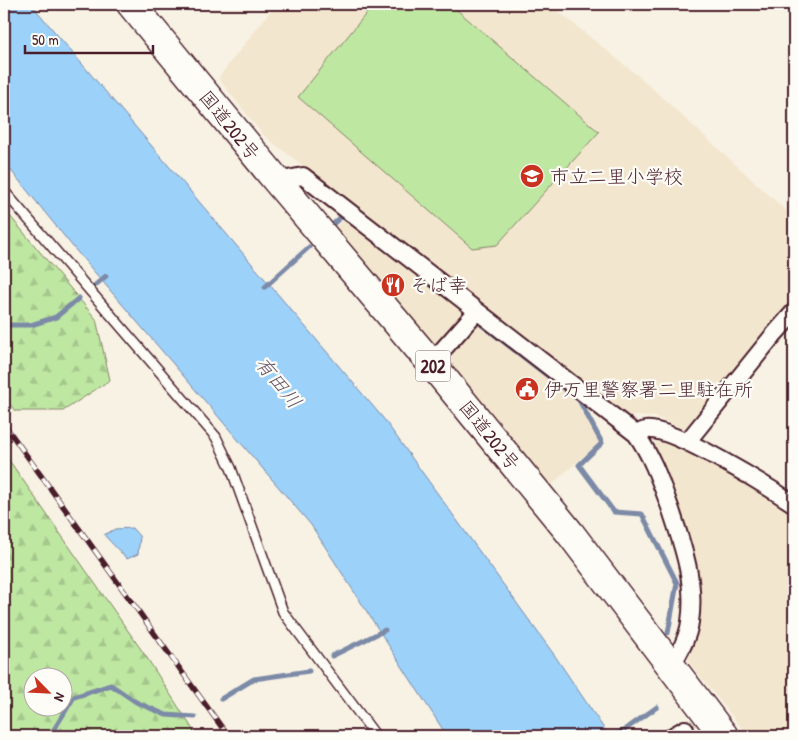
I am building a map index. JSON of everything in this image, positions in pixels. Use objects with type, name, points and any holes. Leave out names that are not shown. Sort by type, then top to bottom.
[{"type":"highway","name":"国道202号","points":[[131,4],[431,363],[570,533],[724,736]]},
{"type":"street","points":[[277,181],[303,176],[636,434],[659,475],[686,555],[692,588],[690,622],[683,645],[671,667]]},
{"type":"street","points":[[431,363],[477,311]]},
{"type":"street","points":[[687,442],[794,312]]},
{"type":"street","points":[[636,434],[646,430],[664,432],[687,442],[766,485],[794,504]]},
{"type":"lane","points":[[4,191],[216,436],[231,468],[283,612],[376,736]]},
{"type":"shaded area","name":"市立二里小学校","points":[[276,4],[549,4],[642,79],[794,218],[794,304],[687,430],[655,417],[626,416],[263,135],[218,78]]},
{"type":"shaded area","points":[[348,217],[581,399],[603,439],[550,486],[335,227]]},
{"type":"shaded area","points":[[661,439],[755,485],[794,512],[794,736],[748,736],[688,661],[699,626],[696,576],[651,447]]},
{"type":"green space","points":[[374,4],[450,4],[599,132],[497,245],[472,248],[298,97]]},
{"type":"green space","points":[[4,209],[96,319],[110,380],[63,411],[15,411],[4,396]]},
{"type":"green space","points":[[4,453],[147,658],[197,736],[4,736]]},
{"type":"water","name":"有田川","points":[[4,4],[31,4],[383,418],[555,656],[609,736],[447,736],[311,525],[73,247],[4,162]]},
{"type":"water","points":[[132,528],[140,537],[138,554],[127,559],[104,535],[115,529]]},
{"type":"waterway","points":[[332,225],[342,216],[347,220]]},
{"type":"waterway","points":[[265,287],[309,247]]},
{"type":"waterway","points":[[93,287],[106,276]]},
{"type":"waterway","points":[[4,325],[31,325],[56,317],[79,298]]},
{"type":"waterway","points":[[474,319],[579,400],[602,443],[579,465],[614,512],[642,514],[677,583],[668,633]]},
{"type":"waterway","points":[[332,656],[385,630]]},
{"type":"waterway","points":[[221,699],[254,679],[309,671]]},
{"type":"waterway","points":[[50,736],[74,697],[111,685],[136,702],[166,715],[195,717]]},
{"type":"waterway","points":[[616,736],[657,707]]},
{"type":"railway","points":[[4,424],[228,736]]},
{"type":"place","name":"市立二里小学校","points":[[532,176]]},
{"type":"place","name":"そば幸","points":[[393,285]]},
{"type":"place","name":"伊万里警察署二里駐在所","points":[[527,389]]}]
